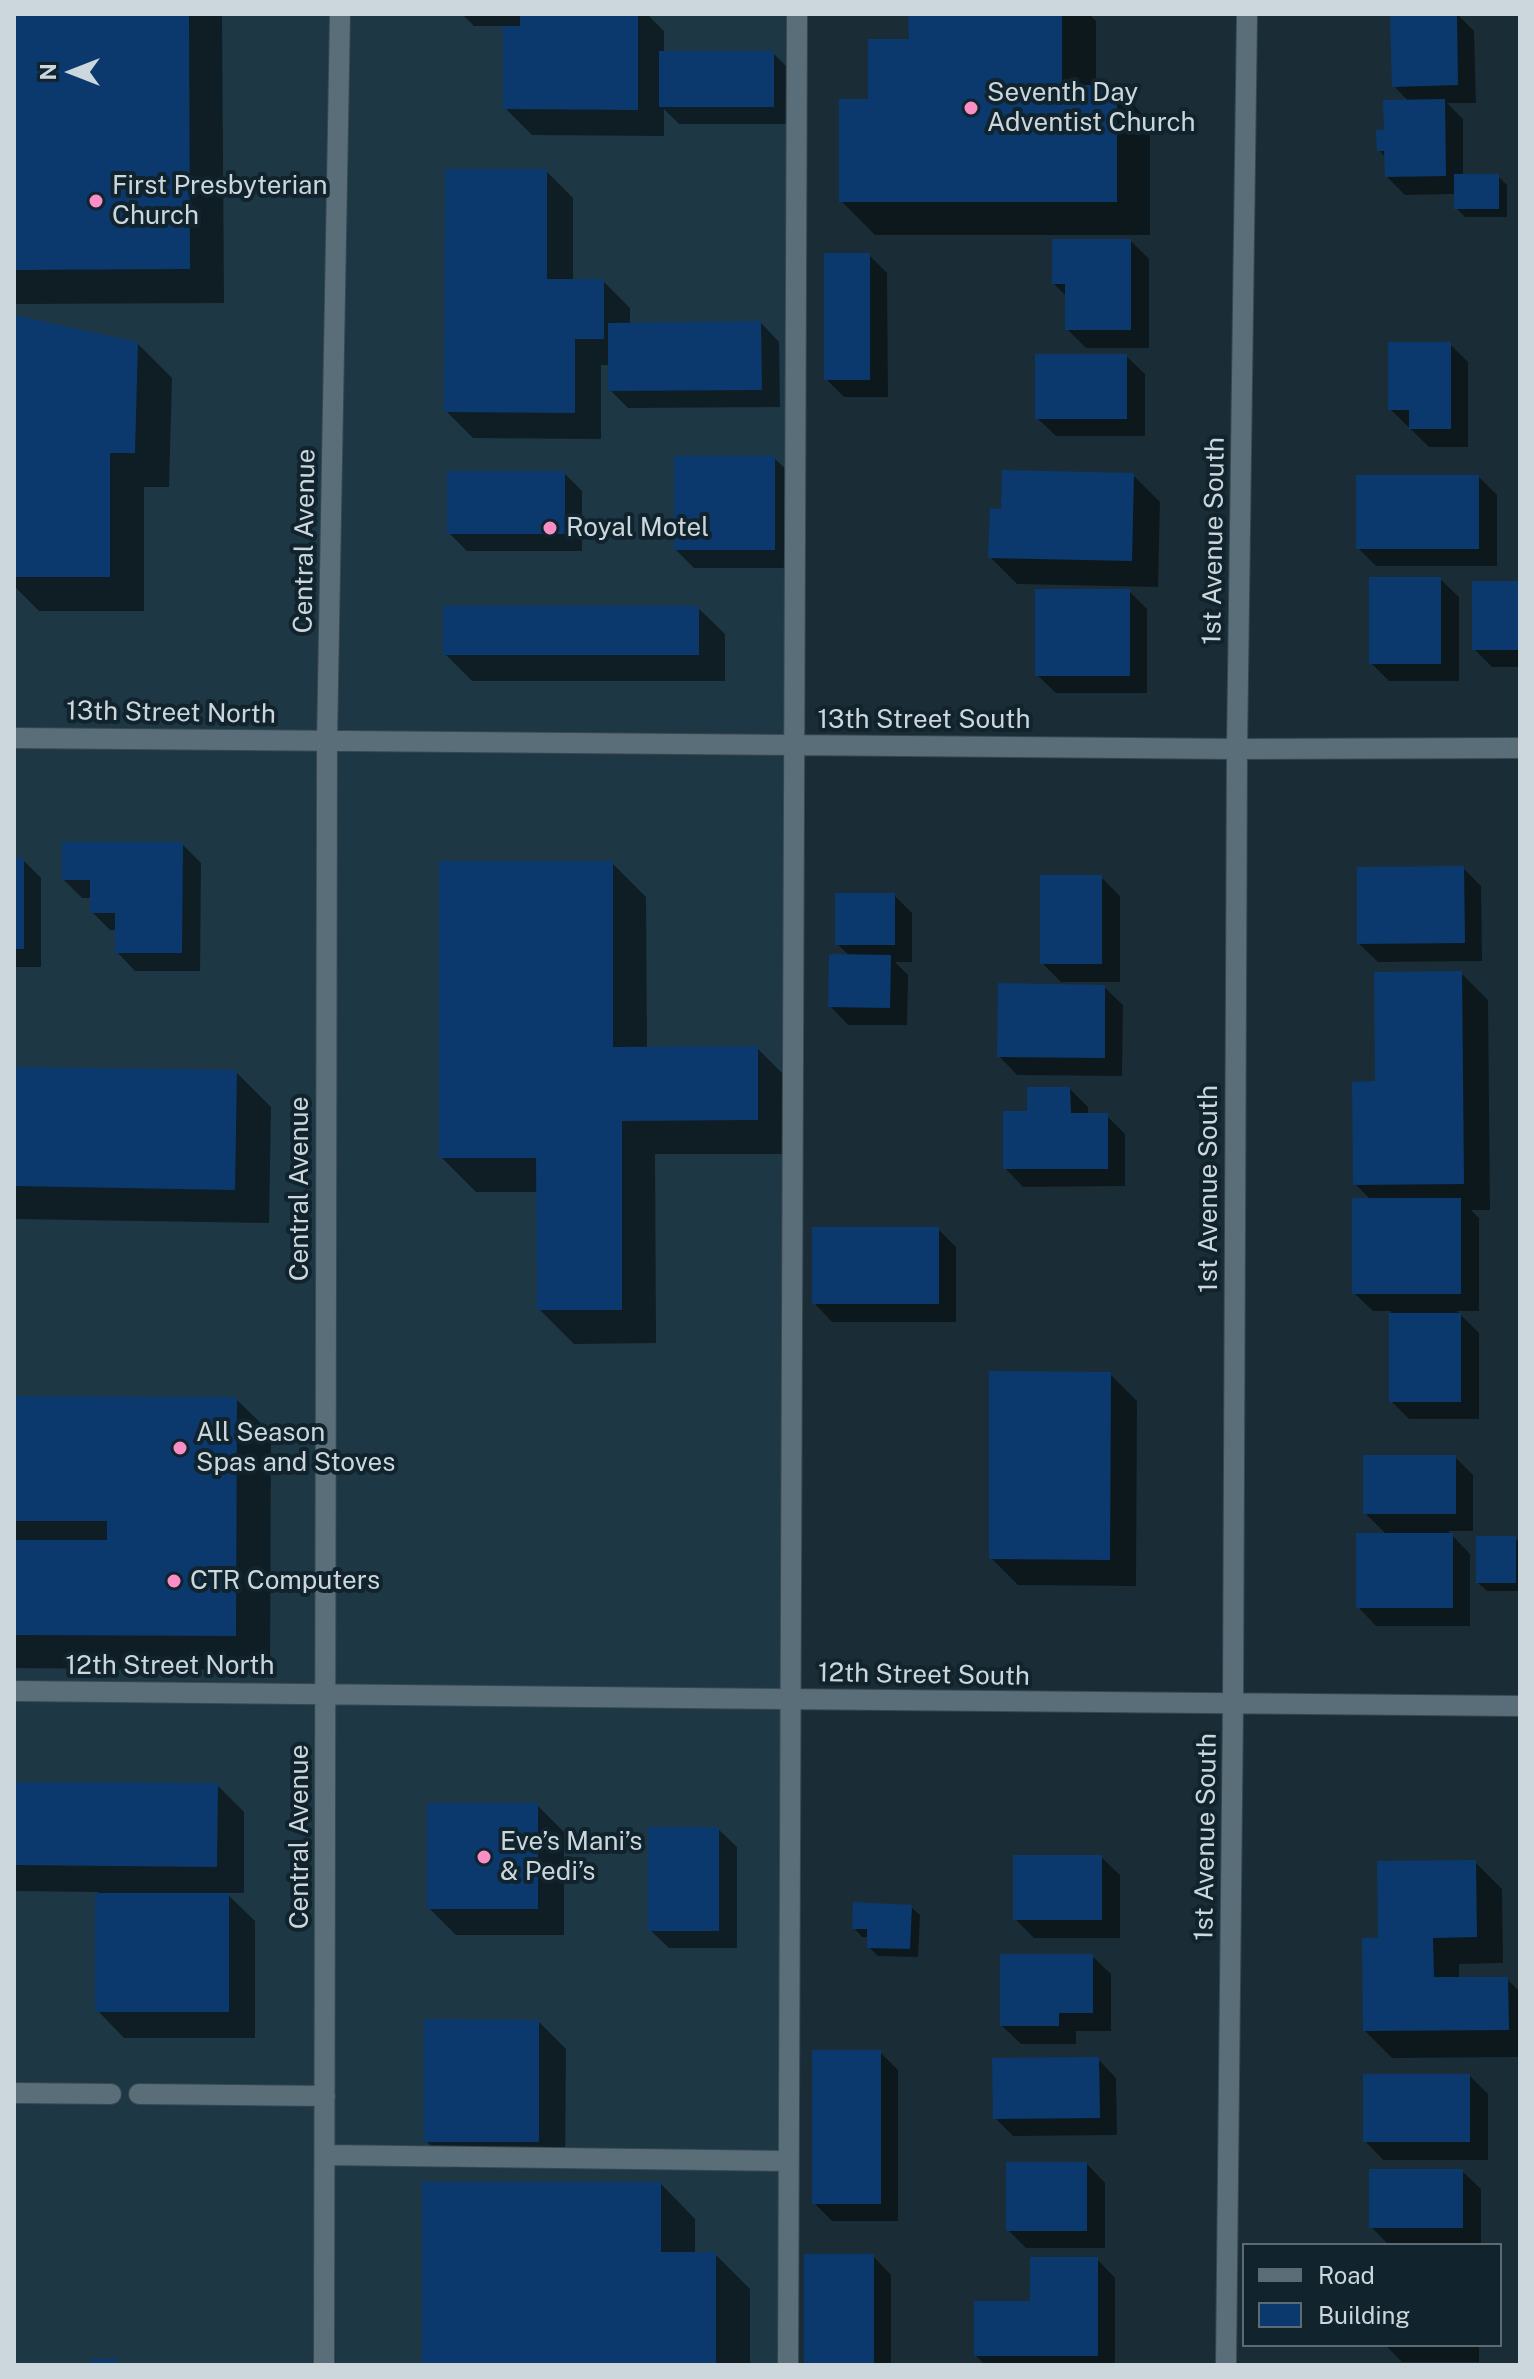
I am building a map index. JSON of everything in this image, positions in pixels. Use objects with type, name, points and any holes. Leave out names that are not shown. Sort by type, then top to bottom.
[{"type":"street","name":"Central Avenue","points":[[324,2365],[327,741],[340,14]]},
{"type":"street","points":[[788,2365],[797,14]]},
{"type":"street","name":"1st Avenue South","points":[[1226,2365],[1233,1705],[1237,749],[1247,14]]},
{"type":"street","name":"13th Street North","points":[[14,738],[327,741]]},
{"type":"street","name":"13th Street South","points":[[327,741],[1237,749],[1520,748]]},
{"type":"street","name":"12th Street North","points":[[14,1691],[326,1693]]},
{"type":"street","name":"12th Street South","points":[[326,1693],[1520,1706]]},
{"type":"street","points":[[14,2093],[111,2094]]},
{"type":"street","points":[[139,2094],[325,2096]]},
{"type":"street","points":[[325,2155],[788,2161]]},
{"type":"shaded area","points":[[14,14],[797,14],[788,2365],[14,2365]]},
{"type":"building","points":[[14,14],[189,14],[190,269],[14,270]]},
{"type":"building","points":[[520,14],[638,14],[638,110],[503,109],[503,26],[520,26]]},
{"type":"building","points":[[908,14],[1062,14],[1062,85],[1117,85],[1117,202],[839,202],[839,99],[868,99],[868,39],[909,39]]},
{"type":"building","points":[[1390,14],[1457,14],[1458,85],[1392,87]]},
{"type":"building","points":[[659,51],[774,51],[774,107],[659,107]]},
{"type":"building","points":[[1445,99],[1446,176],[1385,177],[1384,151],[1377,151],[1376,130],[1384,130],[1383,100]]},
{"type":"building","points":[[445,169],[547,169],[547,279],[604,279],[604,339],[575,339],[575,413],[444,412]]},
{"type":"building","points":[[1454,174],[1499,174],[1499,209],[1454,209]]},
{"type":"building","points":[[1052,239],[1131,239],[1131,330],[1065,330],[1065,284],[1052,284]]},
{"type":"building","points":[[824,253],[870,253],[870,380],[824,380]]},
{"type":"building","points":[[14,315],[138,342],[135,453],[110,453],[110,577],[14,577]]},
{"type":"building","points":[[761,321],[762,390],[608,391],[608,323]]},
{"type":"building","points":[[1388,342],[1451,342],[1451,429],[1409,429],[1409,410],[1388,410]]},
{"type":"building","points":[[1035,354],[1127,354],[1127,419],[1035,419]]},
{"type":"building","points":[[674,456],[775,456],[775,550],[674,550]]},
{"type":"building","points":[[1002,470],[1134,473],[1132,561],[988,558],[990,508],[1001,509]]},
{"type":"building","points":[[447,471],[565,471],[565,534],[447,534]]},
{"type":"building","points":[[1356,475],[1479,475],[1479,549],[1356,549]]},
{"type":"building","points":[[1369,577],[1441,577],[1441,664],[1369,664]]},
{"type":"building","points":[[1472,581],[1520,581],[1520,650],[1472,650]]},
{"type":"building","points":[[1035,589],[1130,589],[1130,676],[1035,676]]},
{"type":"building","points":[[443,606],[699,606],[699,655],[443,655]]},
{"type":"building","points":[[62,842],[183,842],[182,953],[115,953],[115,913],[90,913],[90,880],[62,880]]},
{"type":"building","points":[[14,858],[24,858],[24,949],[14,949]]},
{"type":"building","points":[[439,861],[613,861],[613,1047],[758,1046],[758,1120],[622,1121],[622,1310],[537,1310],[536,1158],[439,1158]]},
{"type":"building","points":[[1464,866],[1465,943],[1357,944],[1357,867]]},
{"type":"building","points":[[1040,875],[1102,875],[1102,964],[1040,964]]},
{"type":"building","points":[[835,893],[895,893],[895,945],[835,945]]},
{"type":"building","points":[[829,954],[891,955],[890,1008],[828,1007]]},
{"type":"building","points":[[1462,971],[1464,1184],[1353,1185],[1352,1082],[1375,1081],[1374,972]]},
{"type":"building","points":[[998,983],[1105,985],[1105,1058],[997,1057]]},
{"type":"building","points":[[14,1067],[237,1070],[235,1190],[14,1186]]},
{"type":"building","points":[[1027,1087],[1070,1087],[1071,1113],[1108,1113],[1108,1169],[1003,1169],[1003,1111],[1027,1111]]},
{"type":"building","points":[[1352,1198],[1461,1198],[1461,1294],[1352,1294]]},
{"type":"building","points":[[812,1227],[939,1227],[939,1304],[812,1304]]},
{"type":"building","points":[[1389,1313],[1461,1313],[1461,1402],[1389,1402]]},
{"type":"building","points":[[989,1371],[1111,1372],[1110,1560],[989,1559]]},
{"type":"building","points":[[14,1396],[237,1397],[236,1636],[14,1635],[14,1540],[107,1540],[107,1521],[14,1521]]},
{"type":"building","points":[[1363,1455],[1456,1455],[1456,1514],[1363,1514]]},
{"type":"building","points":[[1356,1533],[1453,1533],[1453,1608],[1356,1608]]},
{"type":"building","points":[[1476,1536],[1516,1536],[1516,1583],[1476,1583]]},
{"type":"building","points":[[14,1782],[218,1783],[217,1867],[14,1865]]},
{"type":"building","points":[[427,1803],[538,1803],[538,1909],[427,1909]]},
{"type":"building","points":[[648,1827],[719,1827],[719,1931],[648,1931]]},
{"type":"building","points":[[1013,1855],[1102,1855],[1102,1920],[1013,1920]]},
{"type":"building","points":[[1476,1860],[1477,1937],[1433,1938],[1434,1977],[1508,1977],[1509,2030],[1363,2031],[1362,1938],[1378,1938],[1377,1861]]},
{"type":"building","points":[[95,1893],[229,1893],[229,2012],[95,2012]]},
{"type":"building","points":[[853,1902],[912,1905],[910,1949],[867,1948],[867,1929],[852,1929]]},
{"type":"building","points":[[1000,1954],[1093,1954],[1093,2013],[1059,2013],[1059,2026],[1000,2026]]},
{"type":"building","points":[[424,2019],[539,2020],[539,2142],[424,2142]]},
{"type":"building","points":[[812,2050],[881,2050],[881,2204],[812,2204]]},
{"type":"building","points":[[1099,2057],[1100,2118],[993,2119],[992,2058]]},
{"type":"building","points":[[1363,2074],[1470,2074],[1470,2142],[1363,2142]]},
{"type":"building","points":[[1006,2162],[1087,2162],[1087,2231],[1006,2231]]},
{"type":"building","points":[[1369,2169],[1463,2169],[1463,2228],[1369,2228]]},
{"type":"building","points":[[422,2182],[661,2182],[661,2252],[716,2252],[716,2365],[422,2365]]},
{"type":"building","points":[[804,2254],[874,2254],[874,2365],[804,2365]]},
{"type":"building","points":[[1030,2257],[1098,2257],[1098,2356],[974,2356],[974,2301],[1030,2301]]},
{"type":"building","points":[[90,2359],[117,2359],[117,2365],[90,2365]]},
{"type":"place","name":"Seventh Day Adventist Church","points":[[971,108]]},
{"type":"place","name":"First Presbyterian Church","points":[[96,201]]},
{"type":"place","name":"Royal Motel","points":[[550,528]]},
{"type":"place","name":"All Season Spas and Stoves","points":[[180,1448]]},
{"type":"place","name":"CTR Computers","points":[[174,1581]]},
{"type":"place","name":"Eve’s Mani’s & Pedi’s","points":[[484,1857]]}]
